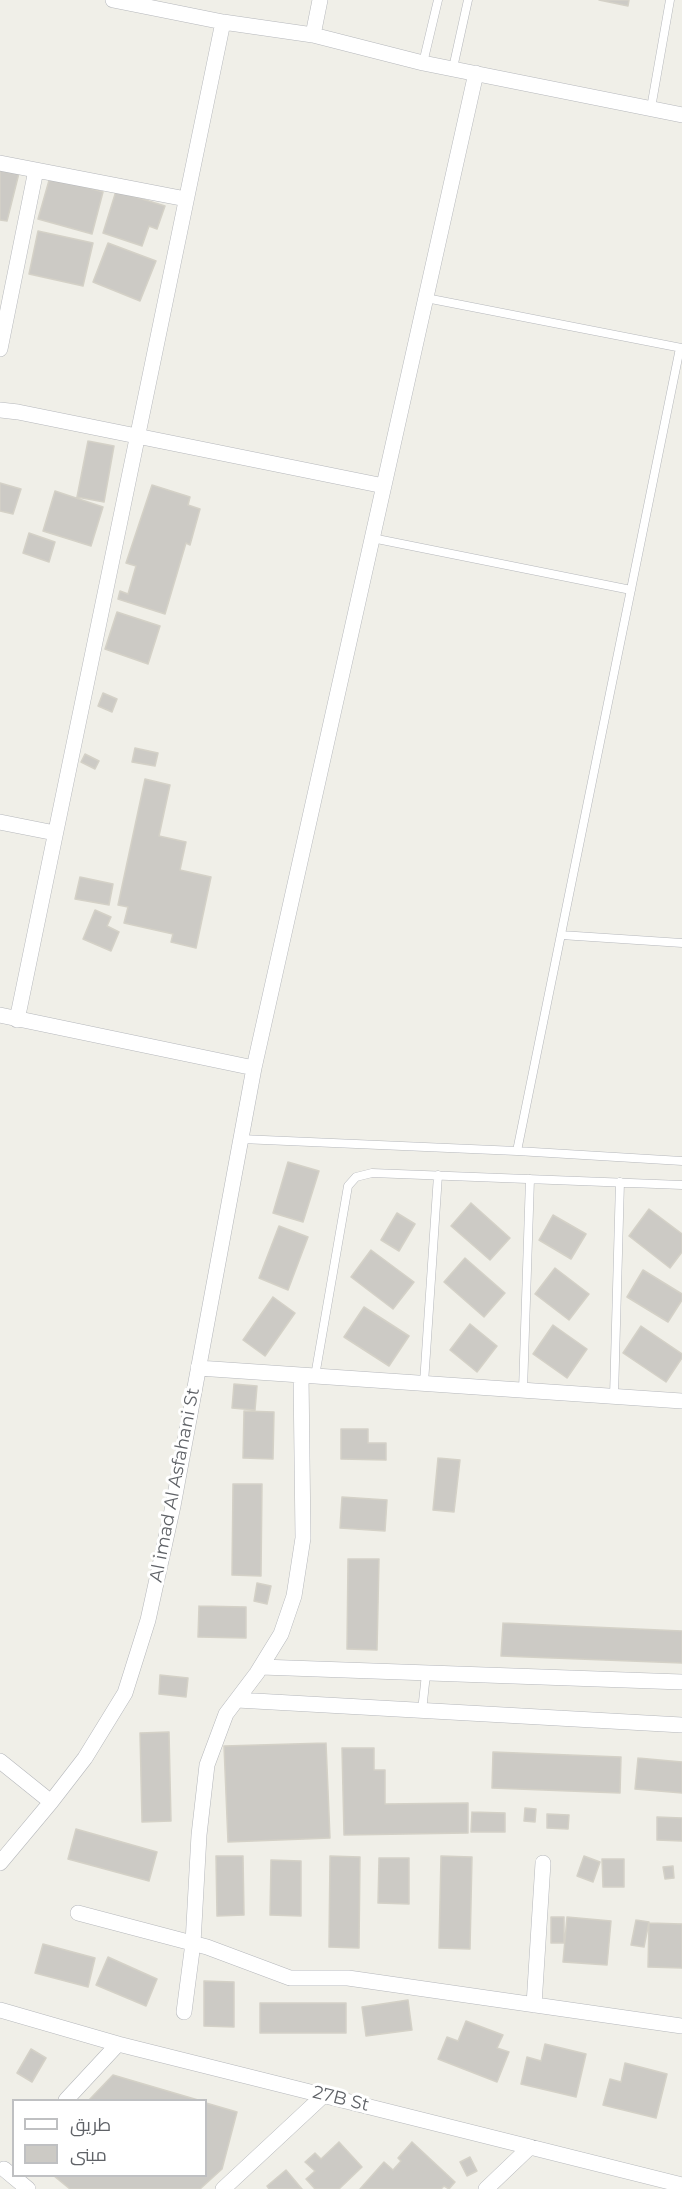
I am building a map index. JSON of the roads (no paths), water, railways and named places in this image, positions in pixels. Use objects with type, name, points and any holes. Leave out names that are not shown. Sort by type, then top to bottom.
[{"type":"street","points":[[113,0],[223,22],[313,35],[423,63],[682,115]]},
{"type":"street","points":[[313,35],[320,0]]},
{"type":"street","points":[[16,1020],[223,22]]},
{"type":"street","name":"Al imad Al Asfahani St","points":[[0,1863],[84,1758],[124,1693],[148,1620],[173,1506],[254,1068],[476,73]]},
{"type":"street","points":[[0,163],[186,199]]},
{"type":"street","points":[[0,349],[36,170]]},
{"type":"street","points":[[0,410],[384,486]]},
{"type":"street","points":[[0,822],[55,833]]},
{"type":"street","points":[[0,1015],[254,1068]]},
{"type":"street","points":[[198,1368],[682,1401]]},
{"type":"street","points":[[184,2012],[193,1943],[199,1835],[207,1765],[226,1714],[261,1666],[280,1634],[294,1596],[303,1538],[308,1375]]},
{"type":"street","points":[[261,1666],[682,1682]]},
{"type":"street","points":[[237,1700],[682,1725]]},
{"type":"street","points":[[0,1761],[51,1802]]},
{"type":"street","points":[[534,2005],[543,1863]]},
{"type":"street","points":[[78,1913],[193,1943],[290,1978],[348,1978],[682,2026]]},
{"type":"street","name":"27B St","points":[[0,2010],[118,2044],[682,2185]]},
{"type":"street","points":[[67,2099],[118,2044]]},
{"type":"street","points":[[223,2189],[324,2095]]},
{"type":"street","points":[[486,2189],[531,2147]]},
{"type":"street","points":[[16,2177],[28,2189]]},
{"type":"lane","points":[[423,63],[438,0]]},
{"type":"lane","points":[[453,68],[468,0]]},
{"type":"lane","points":[[651,108],[670,0]]},
{"type":"lane","points":[[426,298],[681,348],[517,1152]]},
{"type":"lane","points":[[372,538],[631,590]]},
{"type":"lane","points":[[561,935],[682,943]]},
{"type":"lane","points":[[241,1139],[682,1161]]},
{"type":"lane","points":[[308,1375],[348,1186],[356,1177],[372,1173],[682,1185]]},
{"type":"lane","points":[[424,1383],[438,1175]]},
{"type":"lane","points":[[523,1390],[530,1179]]},
{"type":"lane","points":[[614,1396],[620,1182]]},
{"type":"lane","points":[[422,1711],[426,1674]]}]
